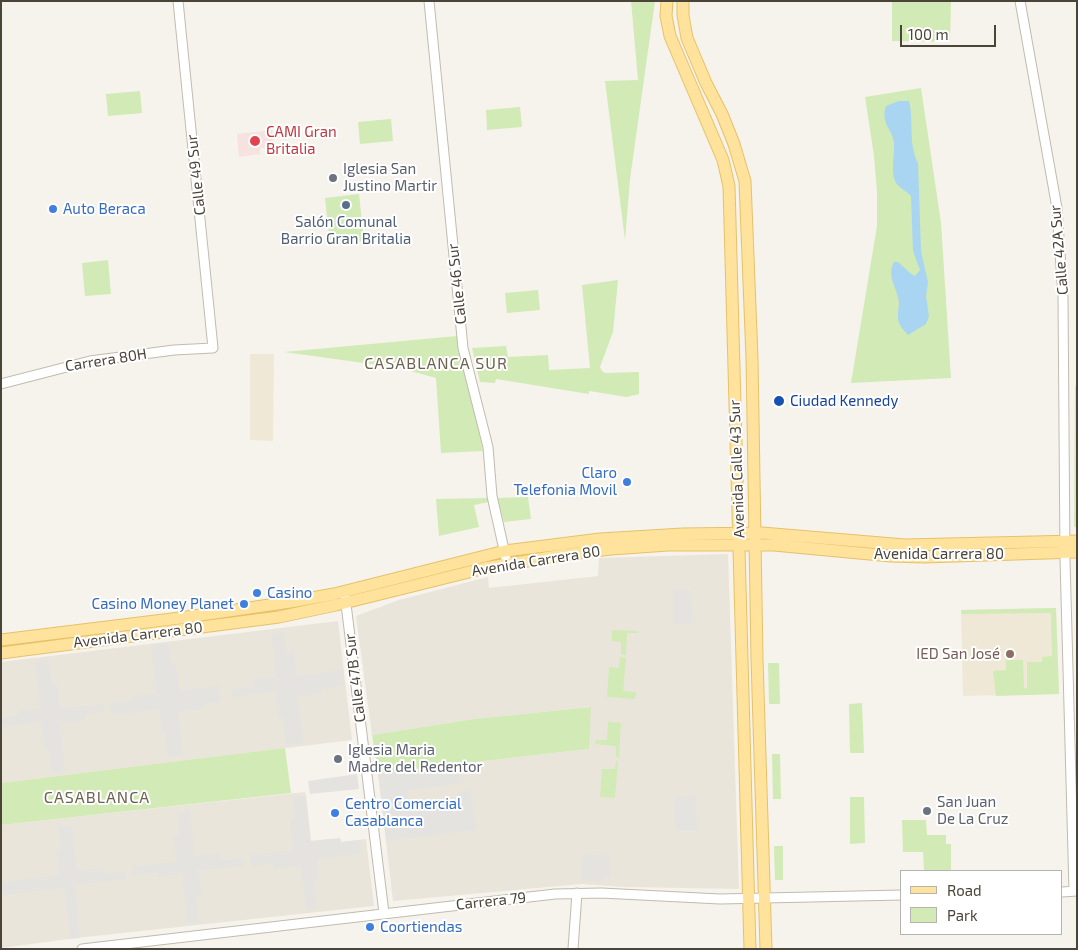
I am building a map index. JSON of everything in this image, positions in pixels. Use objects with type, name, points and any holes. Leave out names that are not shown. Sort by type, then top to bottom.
[{"type":"main road","name":"Avenida Calle 43 Sur","points":[[667,1],[666,16],[671,41],[720,151],[727,173],[731,236],[750,949]]},
{"type":"main road","name":"Avenida Calle 43 Sur","points":[[683,1],[683,14],[688,38],[734,144],[745,181],[752,358],[766,949]]},
{"type":"main road","name":"Avenida Carrera 80","points":[[1,640],[279,617],[505,551],[622,537],[739,533],[787,546],[891,556],[941,556],[1071,547]]},
{"type":"main road","name":"Avenida Carrera 80","points":[[346,597],[507,563],[579,552],[668,546],[740,545],[756,539]]},
{"type":"main road","name":"Avenida Carrera 80","points":[[1,653],[161,626]]},
{"type":"main road","points":[[33,636],[34,648]]},
{"type":"street","name":"Calle 49 Sur","points":[[178,1],[213,348]]},
{"type":"street","name":"Calle 46 Sur","points":[[429,1],[463,348],[488,447],[492,496],[507,563]]},
{"type":"street","name":"Calle 42A Sur","points":[[1020,1],[1057,208],[1065,329],[1071,547],[1075,891]]},
{"type":"street","name":"Carrera 80H","points":[[1,384],[90,361],[174,350],[213,348]]},
{"type":"street","name":"Calle 47B Sur","points":[[346,597],[384,914]]},
{"type":"street","name":"Carrera 79","points":[[82,949],[505,898],[577,893],[705,898],[900,895]]},
{"type":"street","points":[[573,949],[577,893]]},
{"type":"shaded area","name":"CAMI Gran Britalia","points":[[272,130],[274,147],[260,148],[260,154],[239,157],[237,134]]},
{"type":"shaded area","points":[[250,354],[274,354],[273,441],[250,440]]},
{"type":"shaded area","points":[[728,554],[739,889],[625,887],[581,884],[393,901],[378,773],[589,749],[590,707],[474,719],[372,735],[356,616],[399,600],[488,577],[489,588],[598,576],[599,558]]},
{"type":"shaded area","points":[[673,590],[691,591],[693,624],[673,624]]},
{"type":"shaded area","name":"IED San José","points":[[1056,608],[1059,694],[963,696],[961,610]]},
{"type":"shaded area","points":[[338,621],[352,740],[1,783],[1,662]]},
{"type":"shaded area","points":[[284,632],[287,652],[294,652],[297,676],[343,670],[345,686],[321,689],[321,694],[298,697],[304,743],[286,745],[283,718],[278,718],[275,692],[232,697],[231,689],[254,687],[254,679],[276,677],[271,633]]},
{"type":"shaded area","points":[[169,643],[171,663],[175,663],[179,690],[219,686],[221,702],[203,704],[203,709],[178,712],[183,755],[168,757],[165,735],[162,734],[159,710],[112,715],[110,703],[132,701],[132,696],[156,693],[151,645]]},
{"type":"shaded area","points":[[49,660],[52,684],[57,684],[60,709],[103,704],[104,712],[85,714],[85,720],[60,723],[65,771],[52,773],[48,748],[44,748],[41,722],[1,727],[1,718],[17,716],[17,711],[40,708],[35,662]]},
{"type":"shaded area","points":[[458,764],[461,783],[408,790],[410,810],[459,803],[458,792],[470,790],[477,830],[386,841],[378,773]]},
{"type":"shaded area","points":[[357,774],[359,789],[310,794],[308,781]]},
{"type":"shaded area","points":[[305,792],[311,841],[340,838],[341,842],[366,839],[374,906],[76,938],[1,948],[1,825]]},
{"type":"shaded area","points":[[306,795],[311,841],[340,838],[341,842],[360,840],[361,854],[317,859],[319,881],[314,882],[317,909],[306,910],[301,866],[274,869],[273,864],[251,866],[250,855],[293,850],[290,819],[295,818],[293,797]]},
{"type":"shaded area","points":[[696,796],[697,830],[675,830],[674,797]]},
{"type":"shaded area","points":[[191,811],[194,855],[221,854],[222,860],[243,858],[244,866],[198,870],[202,896],[195,897],[199,922],[187,923],[182,874],[158,877],[157,873],[134,875],[132,866],[176,862],[174,836],[179,835],[178,813]]},
{"type":"shaded area","points":[[72,825],[77,870],[103,868],[104,873],[125,871],[126,879],[75,885],[80,938],[70,939],[64,888],[1,895],[1,882],[59,875],[56,851],[61,849],[58,826]]},
{"type":"shaded area","points":[[583,854],[610,856],[610,877],[603,878],[602,882],[581,881]]},
{"type":"green space","points":[[631,1],[655,1],[630,179],[625,240],[605,81],[638,80]]},
{"type":"green space","points":[[892,1],[951,1],[950,42],[892,41]]},
{"type":"green space","points":[[921,88],[941,223],[951,378],[851,383],[877,226],[874,156],[865,97]]},
{"type":"green space","points":[[140,91],[142,113],[108,116],[106,94]]},
{"type":"green space","points":[[520,107],[522,127],[487,130],[486,110]]},
{"type":"green space","points":[[391,119],[393,141],[360,144],[358,122]]},
{"type":"green space","points":[[359,194],[364,241],[330,245],[325,198]]},
{"type":"green space","points":[[108,260],[111,294],[85,296],[82,263]]},
{"type":"green space","points":[[618,280],[613,332],[600,367],[605,373],[639,372],[639,394],[627,397],[589,391],[589,394],[496,379],[495,383],[480,382],[472,348],[506,346],[508,357],[548,355],[549,370],[590,368],[582,285]]},
{"type":"green space","points":[[538,290],[540,310],[507,313],[505,293]]},
{"type":"green space","points":[[457,336],[462,365],[483,451],[441,453],[436,378],[400,368],[284,352]]},
{"type":"green space","points":[[1077,385],[1077,527],[1074,527],[1075,386]]},
{"type":"green space","points":[[528,497],[531,519],[504,522],[497,498]]},
{"type":"green space","points":[[488,498],[489,502],[474,505],[479,527],[439,536],[436,499]]},
{"type":"green space","points":[[1056,608],[1059,694],[996,696],[993,671],[1006,670],[1006,660],[1023,660],[1024,688],[1027,688],[1027,662],[1042,662],[1042,657],[1052,656],[1051,613],[961,614],[961,610]]},
{"type":"green space","points":[[612,630],[638,631],[638,633],[627,633],[626,655],[621,654],[621,642],[612,641]]},
{"type":"green space","points":[[620,657],[626,658],[623,691],[636,692],[635,699],[607,697],[609,667],[619,668]]},
{"type":"green space","points":[[768,663],[779,663],[780,704],[769,704]]},
{"type":"green space","points":[[862,703],[864,753],[850,753],[849,704]]},
{"type":"green space","points":[[591,707],[589,749],[378,773],[372,735],[474,719]]},
{"type":"green space","points":[[608,722],[621,723],[619,757],[616,757],[616,746],[595,744],[596,740],[607,740]]},
{"type":"green space","points":[[285,748],[291,793],[1,825],[1,783]]},
{"type":"green space","points":[[772,754],[780,754],[781,799],[773,799]]},
{"type":"green space","points":[[616,761],[618,761],[615,798],[600,797],[602,769],[615,769]]},
{"type":"green space","points":[[850,797],[864,797],[865,843],[850,844]]},
{"type":"green space","points":[[902,820],[926,820],[927,835],[946,835],[946,844],[951,844],[951,870],[924,870],[923,852],[903,852]]},
{"type":"green space","points":[[774,846],[783,846],[783,880],[775,880]]},
{"type":"water","points":[[899,101],[909,101],[913,148],[918,163],[921,252],[928,282],[926,296],[929,316],[926,324],[908,335],[899,322],[899,300],[891,276],[894,262],[898,262],[915,276],[920,270],[913,251],[911,196],[897,185],[894,179],[894,143],[885,117],[886,106]]},
{"type":"place","name":"CAMI Gran Britalia","points":[[255,141]]},
{"type":"place","name":"Iglesia San Justino Martir","points":[[333,178]]},
{"type":"place","name":"Salón Comunal Barrio Gran Britalia","points":[[346,205]]},
{"type":"place","name":"Auto Beraca","points":[[53,209]]},
{"type":"place","name":"Ciudad Kennedy","points":[[779,401]]},
{"type":"place","name":"Claro Telefonia Movil","points":[[627,482]]},
{"type":"place","name":"Casino","points":[[257,593]]},
{"type":"place","name":"Casino Money Planet","points":[[244,604]]},
{"type":"place","name":"IED San José","points":[[1010,654]]},
{"type":"place","name":"Iglesia Maria Madre del Redentor","points":[[338,759]]},
{"type":"place","name":"San Juan De La Cruz","points":[[927,811]]},
{"type":"place","name":"Centro Comercial Casablanca","points":[[335,813]]},
{"type":"place","name":"Coortiendas","points":[[370,927]]},
{"type":"district","name":"CASABLANCA SUR","points":[[436,364]]},
{"type":"district","name":"CASABLANCA","points":[[97,798]]}]
